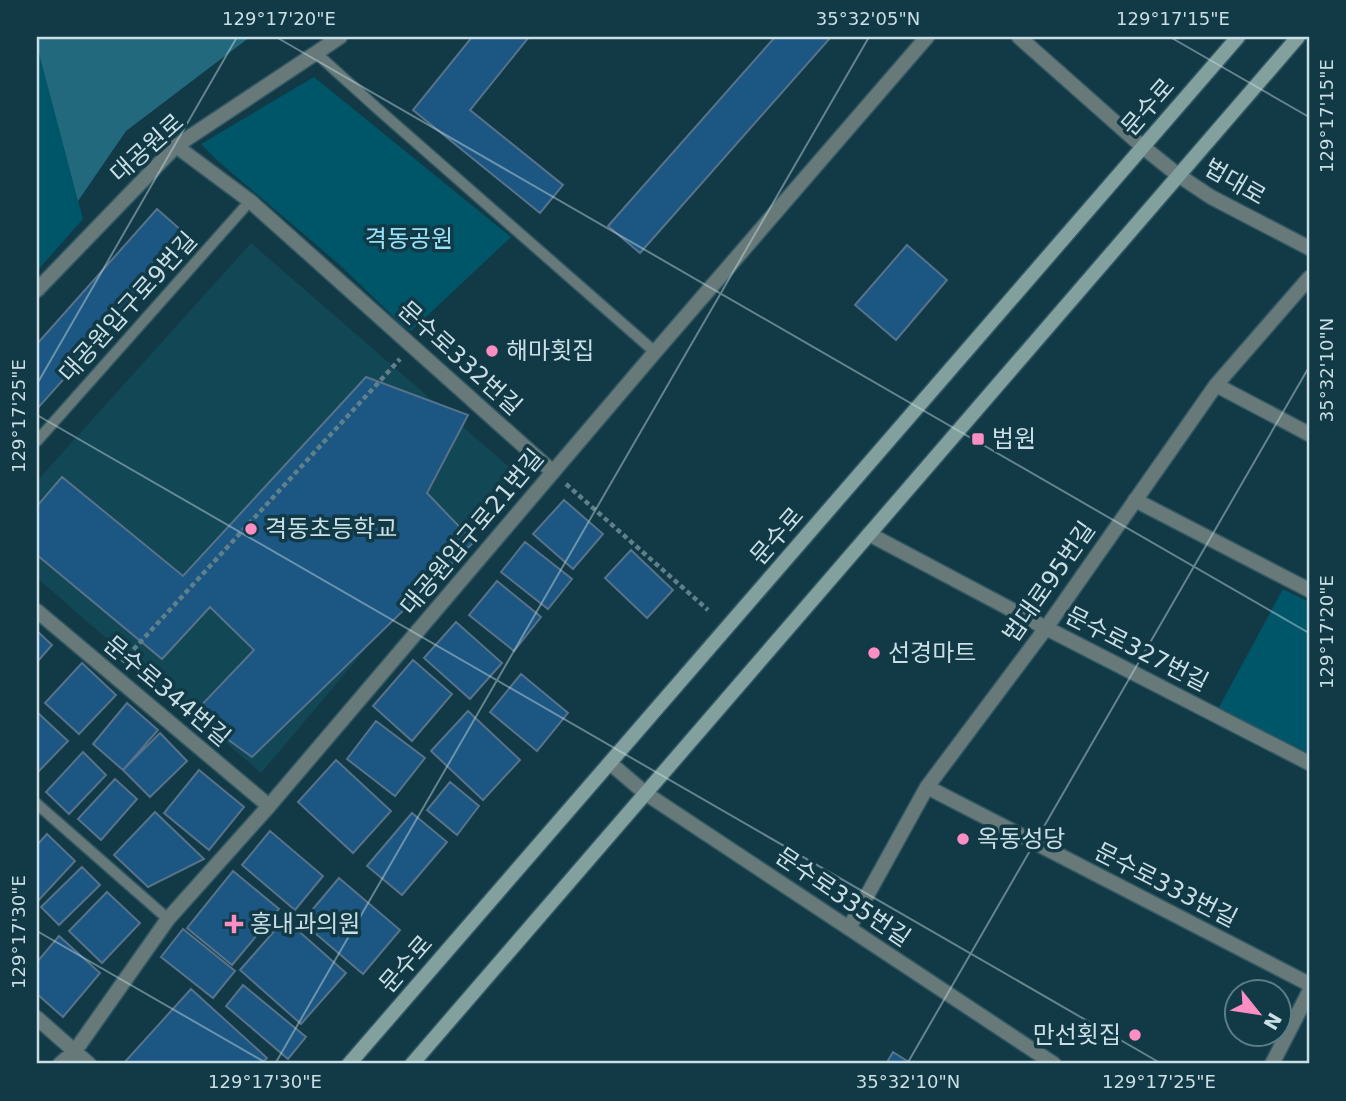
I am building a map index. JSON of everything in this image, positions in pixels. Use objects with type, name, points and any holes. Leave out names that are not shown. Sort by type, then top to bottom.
[{"type":"main road","name":"문수로","points":[[349,1064],[1238,37]]},
{"type":"main road","points":[[412,1064],[1298,37]]},
{"type":"street","name":"대공원로","points":[[37,290],[176,146],[340,37]]},
{"type":"street","name":"대공원입구로21번길","points":[[60,1064],[75,1051],[168,919],[269,806],[927,37]]},
{"type":"street","name":"법대로","points":[[1019,37],[1178,175],[1211,197],[1309,248]]},
{"type":"street","name":"문수로332번길","points":[[176,146],[250,201],[553,472]]},
{"type":"street","name":"법대로95번길","points":[[849,928],[927,787],[1046,628],[1216,386],[1309,278]]},
{"type":"street","points":[[1216,386],[1309,434]]},
{"type":"street","points":[[1135,500],[1309,590]]},
{"type":"street","name":"문수로327번길","points":[[869,534],[1309,763]]},
{"type":"street","name":"문수로344번길","points":[[37,611],[269,806]]},
{"type":"street","name":"문수로335번길","points":[[610,763],[645,793],[1054,1064]]},
{"type":"street","name":"문수로333번길","points":[[927,787],[1309,984]]},
{"type":"street","points":[[1272,1064],[1309,992]]},
{"type":"street","points":[[37,1018],[89,1064]]},
{"type":"lane","points":[[316,52],[655,352]]},
{"type":"lane","name":"대공원입구로9번길","points":[[37,441],[250,201]]},
{"type":"lane","points":[[37,804],[168,919]]},
{"type":"path","points":[[111,673],[412,346]]},
{"type":"path","points":[[553,472],[708,610]]},
{"type":"shaded area","points":[[37,37],[250,37],[126,131],[78,201],[37,46]]},
{"type":"shaded area","name":"격동초등학교","points":[[251,243],[515,472],[261,773],[37,578],[37,481]]},
{"type":"green space","points":[[37,46],[83,219],[37,271]]},
{"type":"green space","name":"격동공원","points":[[314,77],[511,237],[411,331],[201,144]]},
{"type":"green space","points":[[1283,589],[1309,602],[1309,754],[1218,709]]},
{"type":"building","points":[[472,37],[529,37],[470,110],[563,185],[540,213],[413,110]]},
{"type":"building","points":[[775,37],[831,37],[640,253],[608,226]]},
{"type":"building","points":[[157,209],[190,238],[37,409],[37,344]]},
{"type":"building","points":[[907,245],[947,280],[896,340],[855,305]]},
{"type":"building","name":"격동초등학교","points":[[366,377],[468,415],[427,493],[474,542],[252,757],[193,714],[254,650],[210,607],[162,659],[37,555],[37,506],[62,477],[183,576]]},
{"type":"building","points":[[564,500],[603,534],[573,569],[533,534]]},
{"type":"building","points":[[525,542],[572,579],[548,609],[501,572]]},
{"type":"building","points":[[631,550],[673,590],[647,618],[605,578]]},
{"type":"building","points":[[497,581],[541,617],[514,651],[469,615]]},
{"type":"building","points":[[456,622],[502,663],[470,699],[424,658]]},
{"type":"building","points":[[37,631],[52,645],[37,662]]},
{"type":"building","points":[[413,660],[452,694],[412,741],[373,706]]},
{"type":"building","points":[[82,663],[116,695],[79,734],[45,703]]},
{"type":"building","points":[[521,674],[568,713],[537,751],[490,712]]},
{"type":"building","points":[[127,703],[158,730],[123,770],[93,744]]},
{"type":"building","points":[[468,711],[520,760],[483,800],[431,751]]},
{"type":"building","points":[[37,714],[68,741],[37,773]]},
{"type":"building","points":[[376,721],[425,758],[395,796],[347,759]]},
{"type":"building","points":[[160,733],[187,761],[150,797],[123,770]]},
{"type":"building","points":[[83,752],[106,775],[69,814],[46,792]]},
{"type":"building","points":[[336,760],[391,811],[353,853],[298,802]]},
{"type":"building","points":[[199,770],[244,807],[209,850],[164,813]]},
{"type":"building","points":[[115,779],[137,799],[101,840],[78,819]]},
{"type":"building","points":[[450,782],[479,806],[457,835],[427,810]]},
{"type":"building","points":[[155,812],[204,859],[148,887],[114,855]]},
{"type":"building","points":[[412,813],[447,842],[402,895],[367,866]]},
{"type":"building","points":[[270,831],[323,876],[295,910],[242,865]]},
{"type":"building","points":[[47,834],[75,861],[37,902],[37,845]]},
{"type":"building","points":[[82,867],[100,885],[59,925],[41,907]]},
{"type":"building","points":[[233,871],[279,909],[232,965],[187,928]]},
{"type":"building","points":[[339,878],[400,930],[363,974],[302,922]]},
{"type":"building","points":[[107,892],[140,923],[102,963],[69,931]]},
{"type":"building","points":[[285,919],[346,973],[301,1024],[240,970]]},
{"type":"building","points":[[183,929],[235,971],[213,998],[161,957]]},
{"type":"building","points":[[59,936],[100,973],[63,1017],[37,994],[37,962]]},
{"type":"building","points":[[243,985],[306,1037],[288,1059],[226,1006]]},
{"type":"building","points":[[191,989],[267,1058],[261,1064],[123,1064]]},
{"type":"building","points":[[893,1052],[912,1064],[886,1064]]},
{"type":"place","name":"해마횟집","points":[[492,351]]},
{"type":"place","name":"법원","points":[[978,439]]},
{"type":"place","name":"격동초등학교","points":[[251,529]]},
{"type":"place","name":"선경마트","points":[[874,653]]},
{"type":"place","name":"옥동성당","points":[[963,839]]},
{"type":"place","name":"홍내과의원","points":[[234,924]]},
{"type":"place","name":"만선횟집","points":[[1135,1035]]}]
